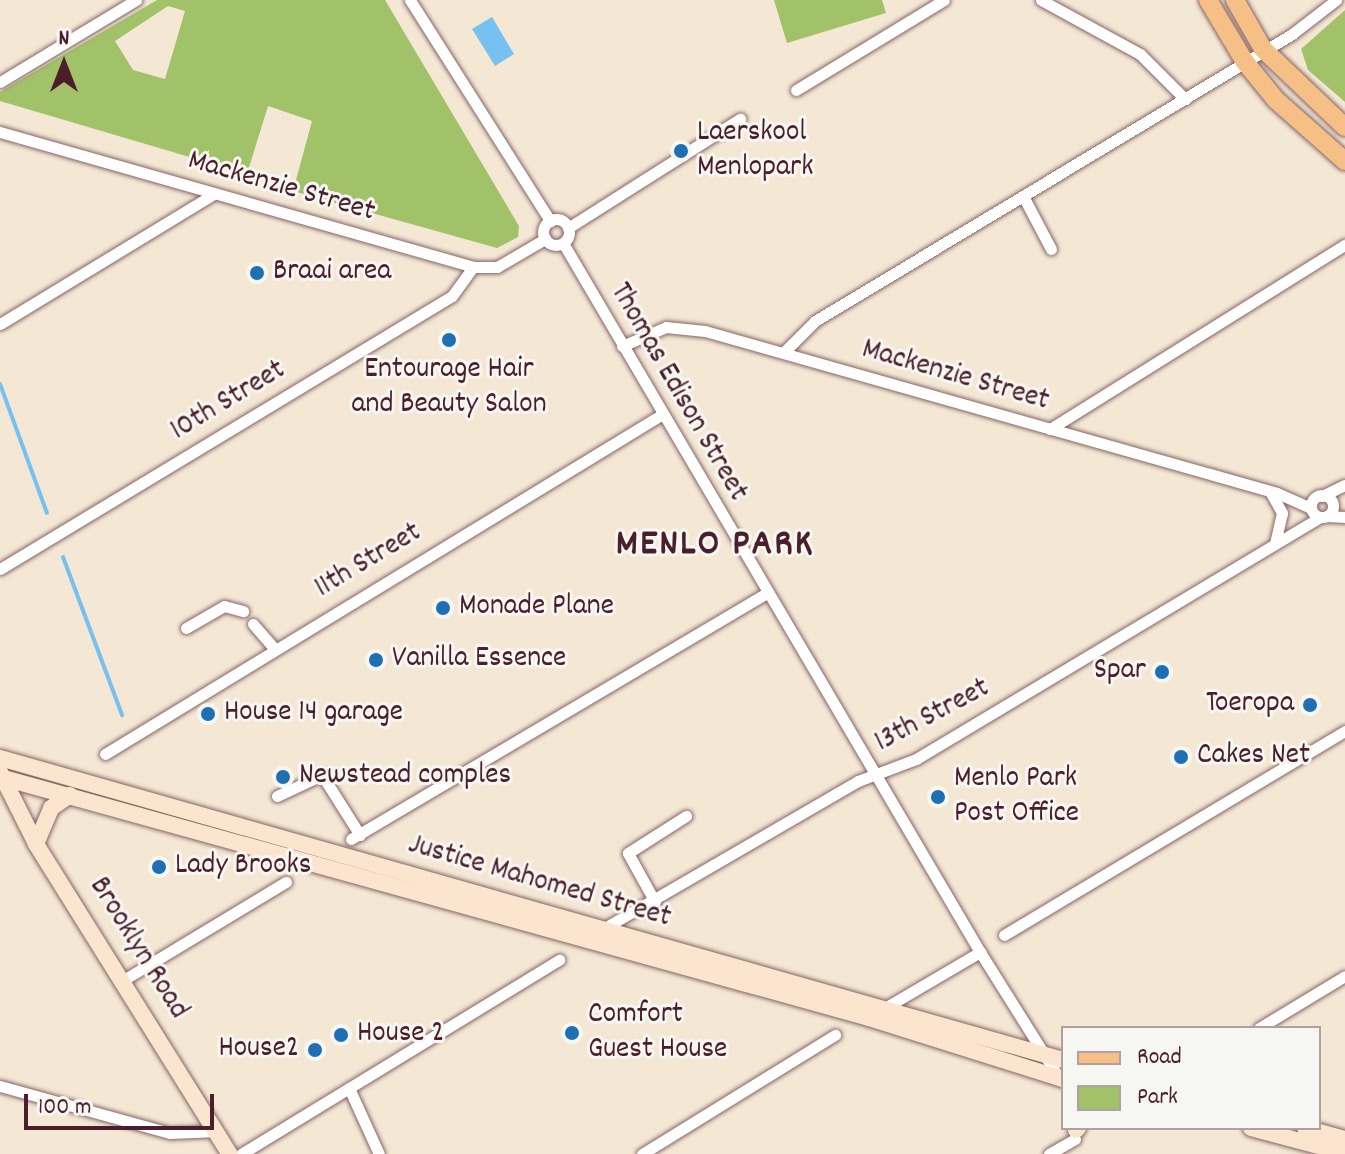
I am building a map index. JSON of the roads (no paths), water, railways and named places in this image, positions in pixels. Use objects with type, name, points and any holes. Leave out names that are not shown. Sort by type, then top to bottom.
[{"type":"main road","points":[[1208,0],[1245,62],[1311,134],[1345,161]]},
{"type":"main road","points":[[1235,0],[1263,49],[1345,127]]},
{"type":"main road","name":"Justice Mahomed Street","points":[[0,758],[1057,1059]]},
{"type":"main road","name":"Justice Mahomed Street","points":[[1,776],[869,1018],[1061,1080]]},
{"type":"main road","name":"Brooklyn Road","points":[[1,776],[36,844],[125,979],[230,1154]]},
{"type":"main road","points":[[36,844],[51,808],[70,795]]},
{"type":"main road","points":[[1259,1130],[1345,1153]]},
{"type":"main road","points":[[1312,1130],[1345,1139]]},
{"type":"street","points":[[0,82],[136,0]]},
{"type":"street","points":[[410,0],[550,221],[545,239],[563,243],[568,228],[740,119]]},
{"type":"street","points":[[796,90],[944,0]]},
{"type":"street","points":[[1041,0],[1140,54],[1185,99]]},
{"type":"street","points":[[785,351],[815,321],[1292,34],[1336,0]]},
{"type":"street","name":"Mackenzie Street","points":[[0,132],[473,267],[497,267],[545,239]]},
{"type":"street","points":[[0,324],[212,195]]},
{"type":"street","points":[[1023,196],[1051,249]]},
{"type":"street","points":[[550,221],[563,221],[568,228]]},
{"type":"street","name":"Thomas Edison Street","points":[[563,243],[661,415],[878,774],[980,952],[1057,1059]]},
{"type":"street","points":[[1050,429],[1108,388],[1345,245]]},
{"type":"street","name":"10th Street","points":[[0,569],[452,296],[473,267]]},
{"type":"street","name":"Mackenzie Street","points":[[622,346],[651,331],[674,326],[785,351],[1321,506],[1345,517]]},
{"type":"street","name":"11th Street","points":[[105,754],[274,648],[661,415]]},
{"type":"street","name":"13th Street","points":[[600,931],[878,774],[916,759],[1280,540],[1345,488]]},
{"type":"street","points":[[1273,492],[1282,513],[1280,540]]},
{"type":"street","name":"Mackenzie Street","points":[[1321,506],[1345,509]]},
{"type":"street","points":[[277,796],[322,775],[356,837],[767,593]]},
{"type":"street","points":[[186,628],[224,606],[243,611]]},
{"type":"street","points":[[253,624],[274,648]]},
{"type":"street","points":[[1004,935],[1345,731]]},
{"type":"street","points":[[655,902],[628,853],[686,816]]},
{"type":"street","points":[[125,979],[286,882]]},
{"type":"street","points":[[883,1009],[980,952]]},
{"type":"street","points":[[241,1154],[559,960]]},
{"type":"street","points":[[1262,1026],[1345,976]]},
{"type":"street","points":[[642,1154],[835,1035]]},
{"type":"street","points":[[0,1086],[180,1135],[217,1131]]},
{"type":"street","points":[[349,1088],[379,1154]]},
{"type":"street","points":[[1049,1154],[1076,1131]]},
{"type":"street","points":[[1071,1154],[1076,1131]]},
{"type":"water","points":[[492,17],[514,54],[495,66],[472,29]]},
{"type":"waterway","points":[[0,384],[47,513]]},
{"type":"waterway","points":[[63,557],[122,715]]},
{"type":"place","name":"Laerskool Menlopark","points":[[681,151]]},
{"type":"place","name":"Braai area","points":[[257,273]]},
{"type":"place","name":"Entourage Hair and Beauty Salon","points":[[449,340]]},
{"type":"place","name":"Monade Plane","points":[[443,608]]},
{"type":"place","name":"Vanilla Essence","points":[[376,660]]},
{"type":"place","name":"Spar","points":[[1162,672]]},
{"type":"place","name":"Toeropa","points":[[1310,705]]},
{"type":"place","name":"House 14 garage","points":[[208,714]]},
{"type":"place","name":"Cakes Net","points":[[1181,757]]},
{"type":"place","name":"Newstead comples","points":[[283,777]]},
{"type":"place","name":"Menlo Park Post Office","points":[[938,797]]},
{"type":"place","name":"Lady Brooks","points":[[159,867]]},
{"type":"place","name":"Comfort Guest House","points":[[572,1033]]},
{"type":"place","name":"House 2","points":[[341,1035]]},
{"type":"place","name":"House2","points":[[315,1050]]},
{"type":"district","name":"MENLO PARK","points":[[715,546]]}]
